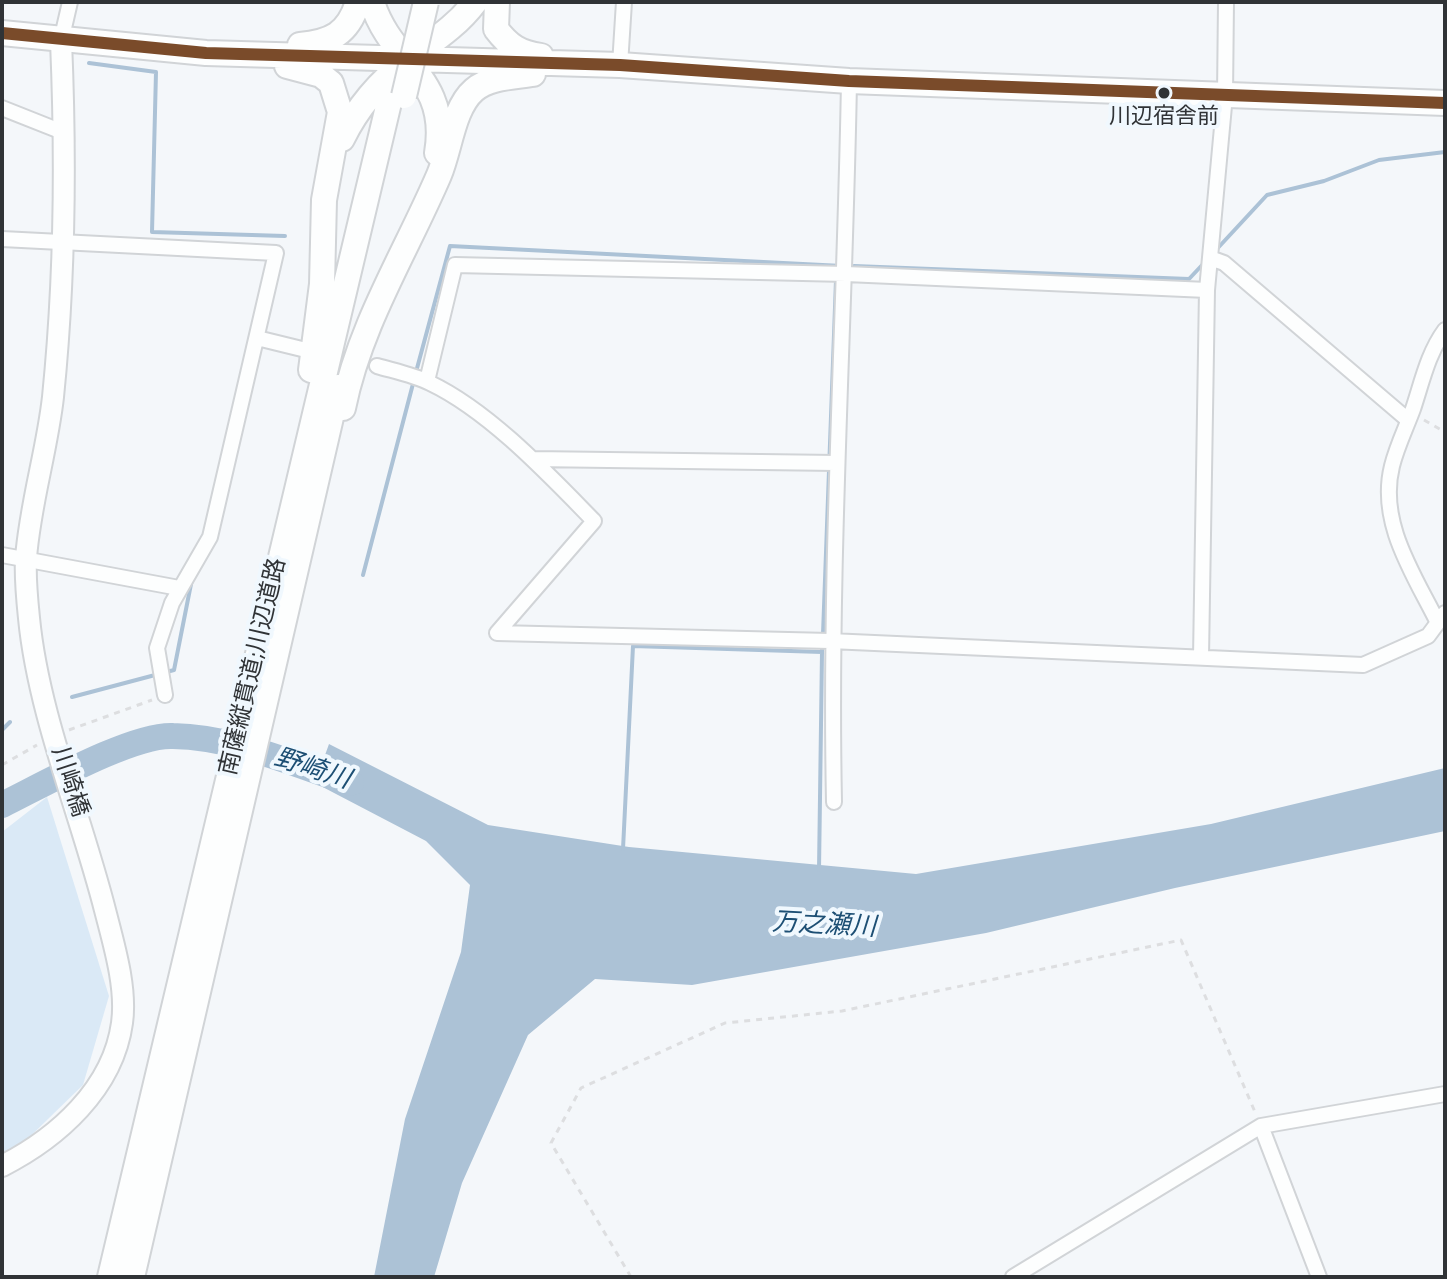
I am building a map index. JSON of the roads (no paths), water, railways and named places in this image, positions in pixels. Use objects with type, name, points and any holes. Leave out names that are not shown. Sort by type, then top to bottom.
[{"type":"highway","points":[[206,53],[328,42],[347,26],[358,2]]},
{"type":"highway","points":[[372,2],[381,25],[423,80],[439,114],[436,160],[422,209]]},
{"type":"highway","points":[[406,58],[413,2]]},
{"type":"highway","points":[[406,58],[426,2]]},
{"type":"highway","points":[[334,156],[359,109],[406,58],[440,38],[475,2]]},
{"type":"highway","points":[[497,2],[496,29],[508,45],[523,53],[595,64]]},
{"type":"highway","points":[[2,33],[206,53],[620,65],[849,81],[1445,103]]},
{"type":"highway","points":[[206,53],[305,70],[331,83],[340,112],[324,200],[322,284],[276,616]]},
{"type":"highway","name":"南薩縦貫道;川辺道路","points":[[110,1277],[235,792],[406,58]]},
{"type":"highway","points":[[276,616],[329,471],[351,371],[472,91],[486,82],[595,64]]},
{"type":"highway","name":"南薩縦貫道;川辺道路","points":[[132,1277],[235,792]]},
{"type":"street","points":[[61,41],[70,2]]},
{"type":"street","points":[[620,65],[624,2]]},
{"type":"street","points":[[1201,657],[1207,290],[1213,253],[1225,95],[1226,2]]},
{"type":"street","name":"川崎橋","points":[[2,1166],[33,1150],[70,1120],[111,1058],[122,1023],[113,943],[84,829],[55,736],[31,631],[26,559],[52,401],[59,337],[65,133],[61,41]]},
{"type":"street","points":[[834,802],[830,641],[832,463],[846,274],[849,81]]},
{"type":"street","points":[[2,108],[65,133]]},
{"type":"street","points":[[2,239],[276,253],[210,537],[179,588],[157,648],[165,695]]},
{"type":"street","points":[[1213,253],[1410,417]]},
{"type":"street","points":[[427,381],[455,265],[846,274],[1207,290]]},
{"type":"street","points":[[377,366],[427,381],[449,393],[533,459],[594,521],[497,633],[830,641],[1363,665],[1428,636],[1441,617],[1393,530],[1391,470],[1430,356],[1445,330]]},
{"type":"street","points":[[257,338],[310,351]]},
{"type":"street","points":[[533,459],[832,463]]},
{"type":"street","points":[[2,555],[179,588]]},
{"type":"street","points":[[1013,1277],[1261,1126],[1445,1094]]},
{"type":"street","points":[[1261,1126],[1319,1277]]},
{"type":"water","name":"万之瀬川","points":[[329,744],[488,825],[629,847],[916,874],[1211,824],[1445,768],[1445,831],[1175,888],[986,933],[692,985],[595,979],[528,1035],[462,1183],[434,1277],[374,1277],[405,1119],[461,952],[470,885],[426,841],[315,783]]},
{"type":"waterway","points":[[89,63],[156,72],[152,232],[285,236]]},
{"type":"waterway","points":[[1216,250],[1267,195],[1324,181],[1379,160],[1445,152]]},
{"type":"waterway","points":[[416,372],[450,246],[842,266]]},
{"type":"waterway","points":[[854,266],[1189,279],[1204,263]]},
{"type":"waterway","points":[[823,634],[836,280]]},
{"type":"waterway","points":[[363,575],[414,380]]},
{"type":"waterway","points":[[72,697],[174,670],[192,579]]},
{"type":"waterway","points":[[623,849],[633,646],[822,652],[822,646]]},
{"type":"waterway","points":[[819,870],[822,652]]},
{"type":"waterway","points":[[2,730],[10,722]]},
{"type":"waterway","name":"野崎川","points":[[2,805],[111,752],[134,743],[173,736],[241,746],[351,783]]},
{"type":"place","name":"川辺宿舎前","points":[[1164,93]]}]
